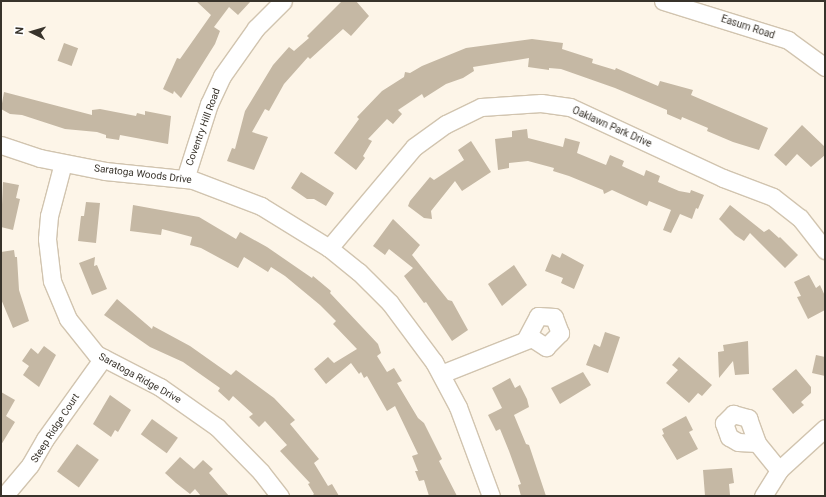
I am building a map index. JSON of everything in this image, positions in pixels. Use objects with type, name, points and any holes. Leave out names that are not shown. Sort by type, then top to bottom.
[{"type":"street","name":"Coventry Hill Road","points":[[185,179],[209,104],[222,76],[256,28],[283,1]]},
{"type":"street","name":"Easum Road","points":[[663,1],[788,40],[825,67]]},
{"type":"street","name":"Oaklawn Park Drive","points":[[329,248],[414,147],[446,124],[481,107],[542,103],[570,107],[723,178],[773,197],[800,218],[825,250]]},
{"type":"street","name":"Saratoga Woods Drive","points":[[1,145],[63,163],[105,171],[185,179],[228,191],[261,206],[329,248],[359,272],[390,303],[413,332],[441,374],[472,441],[491,496]]},
{"type":"street","name":"Saratoga Ridge Drive","points":[[63,163],[49,216],[48,261],[59,302],[68,319],[81,337],[102,358],[160,387],[217,427],[261,472],[280,496]]},
{"type":"street","points":[[441,374],[532,338],[546,347],[560,333],[554,317],[538,316],[526,339]]},
{"type":"street","name":"Steep Ridge Court","points":[[4,496],[30,465],[45,439],[102,358]]},
{"type":"street","points":[[763,496],[779,470],[825,428]]},
{"type":"street","points":[[756,443],[779,470]]},
{"type":"building","points":[[196,1],[251,1],[238,15],[229,7],[214,27],[220,31],[215,44],[181,98],[174,91],[173,94],[163,89],[177,58],[180,59],[211,15]]},
{"type":"building","points":[[342,1],[356,1],[369,16],[351,36],[343,29],[310,59],[308,57],[284,84],[269,111],[265,109],[252,132],[268,137],[254,170],[227,161],[232,148],[235,149],[245,111],[273,65],[289,47],[294,51],[309,38],[307,36]]},
{"type":"building","points":[[532,39],[563,43],[562,49],[593,59],[592,63],[615,70],[616,68],[658,86],[660,81],[693,90],[691,95],[768,128],[759,150],[733,142],[707,131],[708,128],[682,117],[681,120],[667,114],[667,110],[615,88],[561,69],[549,68],[549,70],[528,67],[529,58],[473,67],[474,71],[463,78],[446,84],[424,98],[422,94],[398,110],[402,114],[393,124],[387,119],[368,139],[372,141],[363,156],[365,158],[356,170],[334,153],[359,119],[357,117],[382,91],[404,77],[405,72],[410,73],[422,66],[466,48]]},
{"type":"building","points":[[64,43],[78,48],[72,66],[58,61]]},
{"type":"building","points":[[4,92],[92,115],[92,110],[100,109],[136,116],[137,113],[145,115],[145,111],[171,116],[168,144],[120,135],[119,140],[106,138],[106,135],[97,132],[65,129],[22,115],[10,114],[1,109]]},
{"type":"building","points":[[802,125],[825,147],[825,155],[811,167],[797,154],[786,166],[774,155]]},
{"type":"building","points":[[527,129],[528,138],[563,147],[565,138],[580,142],[577,153],[606,165],[610,155],[624,161],[622,166],[644,176],[646,170],[660,176],[658,182],[679,191],[690,193],[691,190],[704,195],[698,209],[696,208],[692,219],[680,214],[671,233],[663,230],[671,210],[649,201],[647,206],[612,190],[604,194],[603,190],[553,171],[554,168],[528,161],[509,163],[509,168],[498,170],[495,139],[512,137],[512,131]]},
{"type":"building","points":[[471,141],[491,172],[462,191],[455,181],[431,211],[432,219],[424,218],[408,206],[410,201],[430,177],[434,180],[464,160],[458,150]]},
{"type":"building","points":[[301,172],[334,193],[326,206],[314,199],[307,199],[291,188]]},
{"type":"building","points":[[3,182],[19,185],[16,198],[20,199],[13,230],[1,227]]},
{"type":"building","points":[[86,202],[100,203],[96,243],[78,241],[81,216],[84,216]]},
{"type":"building","points":[[133,205],[199,217],[236,239],[240,232],[267,247],[312,278],[313,276],[331,291],[330,293],[378,344],[381,353],[377,356],[387,372],[394,368],[402,381],[397,383],[418,418],[424,423],[442,459],[439,461],[457,496],[429,496],[424,480],[419,481],[415,471],[418,471],[412,456],[418,454],[395,406],[387,411],[367,376],[364,378],[361,372],[359,374],[351,363],[326,384],[314,369],[328,357],[334,363],[357,349],[333,324],[336,321],[320,305],[285,276],[271,267],[268,272],[244,257],[238,268],[201,248],[190,245],[192,237],[162,229],[161,235],[130,231]]},
{"type":"building","points":[[730,205],[764,232],[769,229],[779,238],[780,237],[798,255],[785,268],[750,233],[744,241],[735,235],[719,219]]},
{"type":"building","points":[[393,219],[420,245],[412,255],[448,300],[452,301],[468,330],[452,341],[426,302],[424,303],[404,276],[413,268],[389,249],[385,255],[373,246]]},
{"type":"building","points":[[14,250],[15,257],[17,257],[19,290],[29,321],[13,328],[1,299],[1,252]]},
{"type":"building","points":[[562,253],[584,265],[574,289],[561,283],[563,278],[545,271],[552,254],[560,258]]},
{"type":"building","points":[[95,257],[94,266],[97,265],[107,289],[92,295],[79,263]]},
{"type":"building","points":[[514,265],[527,285],[502,306],[488,284]]},
{"type":"building","points":[[809,275],[816,288],[820,285],[825,296],[825,310],[808,319],[797,297],[801,296],[794,282]]},
{"type":"building","points":[[117,299],[152,329],[153,326],[190,346],[231,375],[236,370],[274,398],[295,420],[290,424],[319,459],[314,463],[328,486],[332,484],[339,496],[312,496],[314,494],[308,484],[310,483],[280,451],[287,445],[265,421],[259,427],[249,417],[253,414],[233,396],[229,401],[218,391],[220,388],[183,362],[150,347],[104,315]]},
{"type":"building","points":[[605,332],[620,337],[608,373],[586,365],[594,344],[600,347]]},
{"type":"building","points":[[748,341],[749,374],[735,375],[733,361],[719,378],[718,352],[724,351],[723,345]]},
{"type":"building","points":[[44,346],[56,355],[39,387],[23,375],[29,366],[22,361],[31,348],[38,354]]},
{"type":"building","points":[[816,355],[825,357],[825,376],[812,373]]},
{"type":"building","points":[[679,357],[712,385],[702,396],[698,393],[689,403],[666,383],[678,370],[672,365]]},
{"type":"building","points":[[796,369],[811,387],[811,393],[801,402],[804,405],[793,414],[772,389]]},
{"type":"building","points":[[583,372],[591,385],[560,404],[551,388]]},
{"type":"building","points":[[510,378],[515,388],[520,385],[527,399],[529,407],[514,415],[526,444],[529,445],[546,496],[521,496],[518,485],[521,484],[509,451],[500,429],[496,431],[488,415],[502,408],[492,388]]},
{"type":"building","points":[[1,392],[15,400],[6,416],[15,422],[1,445]]},
{"type":"building","points":[[110,395],[131,410],[118,432],[115,430],[111,437],[93,424]]},
{"type":"building","points":[[686,416],[693,430],[689,432],[698,449],[677,460],[662,435],[664,434],[662,429]]},
{"type":"building","points":[[152,419],[178,438],[167,453],[141,434]]},
{"type":"building","points":[[77,444],[99,460],[79,487],[57,472]]},
{"type":"building","points":[[180,457],[194,469],[203,460],[213,469],[209,473],[229,496],[201,496],[195,489],[190,494],[176,483],[165,473]]},
{"type":"building","points":[[732,468],[734,483],[729,484],[730,495],[705,496],[703,470]]}]
